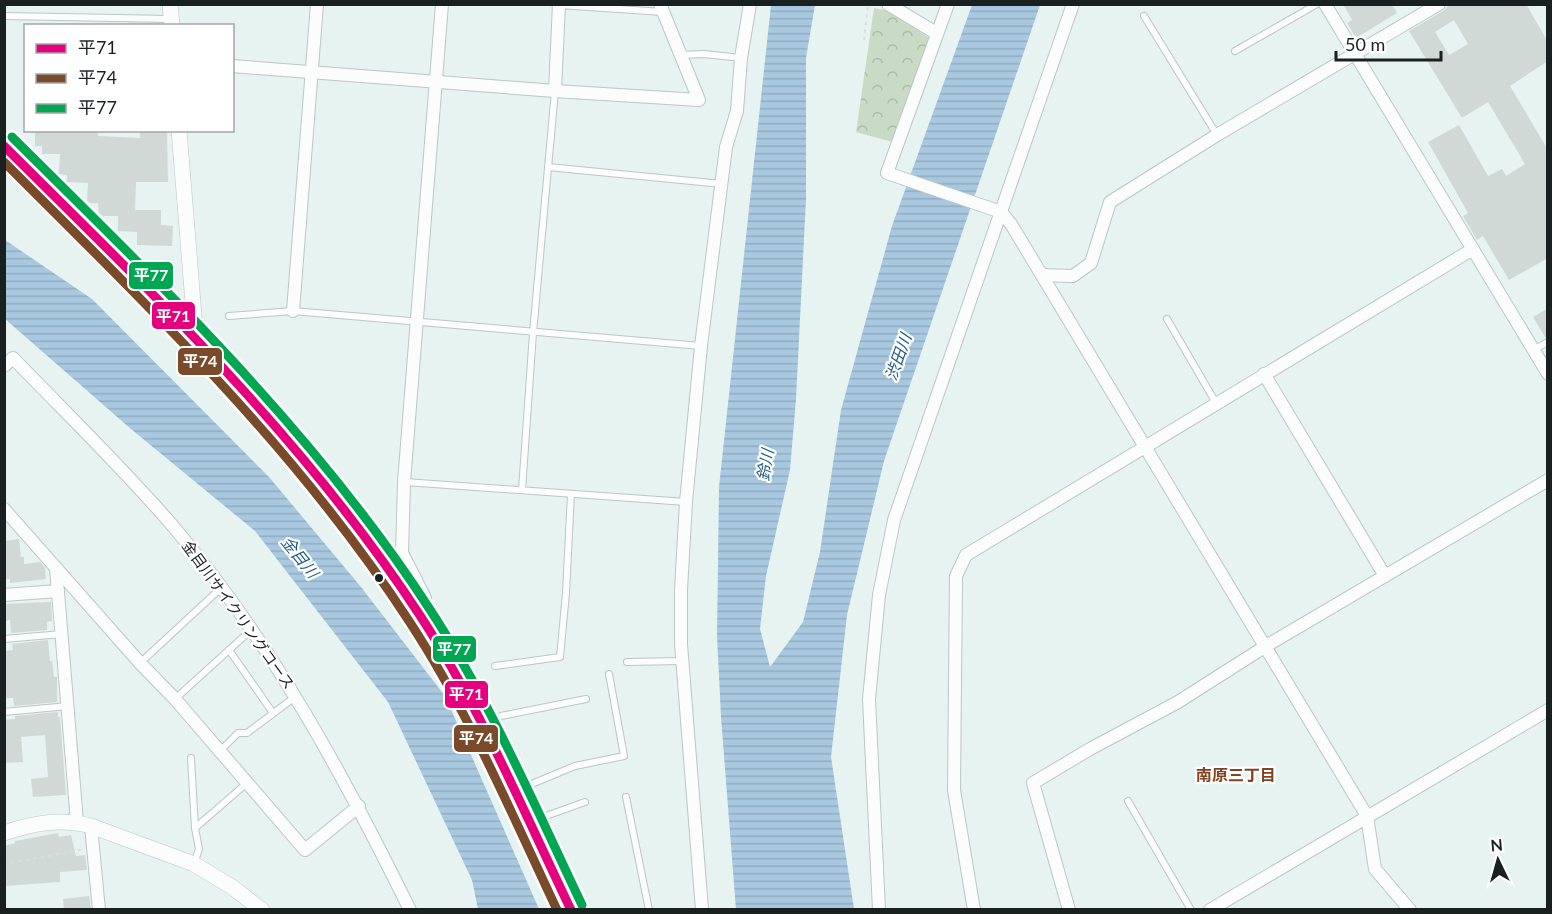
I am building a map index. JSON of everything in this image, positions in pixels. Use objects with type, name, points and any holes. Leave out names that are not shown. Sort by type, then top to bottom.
[{"type":"main road","points":[[4,145],[196,340],[293,446],[349,515],[418,612],[456,676],[571,909]]},
{"type":"street","points":[[293,311],[317,4]]},
{"type":"street","points":[[418,612],[424,598],[402,553],[404,482],[442,4]]},
{"type":"street","points":[[555,91],[559,4]]},
{"type":"street","points":[[702,909],[683,661],[681,590],[686,502],[701,346],[726,147],[737,111],[741,58],[750,4]]},
{"type":"street","points":[[888,4],[936,33]]},
{"type":"street","points":[[948,4],[887,173],[1001,212],[1011,224],[1367,816],[1375,869],[1410,909]]},
{"type":"street","points":[[879,909],[869,699],[879,595],[894,520],[1072,4]]},
{"type":"street","points":[[1325,4],[1548,374]]},
{"type":"street","points":[[1042,275],[1073,276],[1090,263],[1110,202],[1217,135],[1439,4]]},
{"type":"street","points":[[234,66],[555,91],[699,99],[662,8]]},
{"type":"street","points":[[179,132],[196,340]]},
{"type":"street","points":[[974,909],[954,790],[956,576],[966,555],[1143,446],[1473,249]]},
{"type":"street","name":"金目川サイクリングコース","points":[[9,362],[173,526],[221,588],[296,696],[359,806],[410,909]]},
{"type":"street","points":[[1264,374],[1384,576]]},
{"type":"street","points":[[1070,909],[1033,783],[1090,749],[1178,702],[1266,646],[1548,480]]},
{"type":"street","points":[[4,509],[140,663],[175,699],[305,850],[359,806]]},
{"type":"street","points":[[56,568],[68,706],[84,824],[93,848],[99,909]]},
{"type":"street","points":[[4,595],[58,591]]},
{"type":"street","points":[[1210,909],[1548,710]]},
{"type":"street","points":[[4,833],[24,826],[47,822],[84,824],[194,864],[262,909]]},
{"type":"lane","points":[[559,4],[662,8]]},
{"type":"lane","points":[[1235,51],[1317,4]]},
{"type":"lane","points":[[4,16],[171,16]]},
{"type":"lane","points":[[1144,16],[1217,135]]},
{"type":"lane","points":[[681,55],[704,54],[741,58]]},
{"type":"lane","points":[[522,490],[533,333],[555,91]]},
{"type":"lane","points":[[548,167],[722,184]]},
{"type":"lane","points":[[229,316],[293,311],[701,346]]},
{"type":"lane","points":[[1167,319],[1216,403]]},
{"type":"lane","points":[[1533,350],[1548,342]]},
{"type":"lane","points":[[404,482],[686,502]]},
{"type":"lane","points":[[495,666],[560,657],[571,494]]},
{"type":"lane","points":[[140,663],[221,588]]},
{"type":"lane","points":[[175,699],[251,630]]},
{"type":"lane","points":[[4,639],[62,634]]},
{"type":"lane","points":[[229,650],[273,713]]},
{"type":"lane","points":[[627,662],[683,661]]},
{"type":"lane","points":[[514,791],[575,766],[624,756],[609,674]]},
{"type":"lane","points":[[219,752],[238,733],[247,734],[296,696]]},
{"type":"lane","points":[[483,727],[501,716],[586,699]]},
{"type":"lane","points":[[4,712],[68,706]]},
{"type":"lane","points":[[191,758],[195,828],[199,849],[194,864]]},
{"type":"lane","points":[[195,828],[248,783]]},
{"type":"lane","points":[[626,797],[648,909]]},
{"type":"lane","points":[[1128,801],[1191,909]]},
{"type":"lane","points":[[529,822],[585,802]]},
{"type":"path","points":[[864,40],[868,4]]},
{"type":"path","points":[[4,864],[93,848]]},
{"type":"green space","points":[[874,8],[894,12],[929,38],[892,142],[856,132]]},
{"type":"water","points":[[771,5],[815,5],[806,58],[806,199],[796,399],[790,470],[766,576],[760,629],[770,667],[803,622],[820,552],[841,410],[892,226],[972,5],[1040,5],[884,461],[847,615],[831,757],[854,909],[736,910],[717,636],[719,487]]},
{"type":"water","name":"金目川","points":[[5,240],[92,299],[269,477],[361,587],[445,696],[539,909],[478,909],[472,880],[388,702],[255,531],[131,429],[5,319]]},
{"type":"building","points":[[1343,4],[1392,4],[1397,13],[1356,38],[1347,23],[1352,20]]},
{"type":"building","points":[[1450,4],[1526,4],[1548,42],[1548,61],[1510,86],[1548,150],[1548,258],[1509,280],[1483,236],[1477,240],[1463,216],[1468,213],[1428,142],[1459,125],[1488,176],[1502,169],[1506,176],[1525,164],[1488,102],[1462,118],[1409,31],[1443,11]],"holes":[[[1454,20],[1468,44],[1449,55],[1435,32]]]},
{"type":"building","points":[[35,132],[98,132],[98,136],[140,138],[140,132],[167,132],[168,182],[136,182],[135,210],[161,210],[161,225],[173,226],[172,246],[137,245],[137,232],[118,231],[118,216],[103,216],[99,213],[98,203],[90,203],[87,200],[88,183],[67,182],[67,175],[59,174],[60,154],[42,154],[42,146],[35,146]]},
{"type":"building","points":[[1548,308],[1548,337],[1545,337],[1533,317]]},
{"type":"building","points":[[19,539],[24,564],[40,562],[45,568],[46,579],[10,583],[10,579],[4,579],[4,541]]},
{"type":"building","points":[[51,602],[52,621],[47,622],[47,630],[11,633],[10,620],[4,621],[4,604]]},
{"type":"building","points":[[48,640],[50,661],[52,661],[54,677],[57,677],[57,702],[14,706],[13,698],[4,698],[4,651],[13,650],[12,644]]},
{"type":"building","points":[[58,712],[66,795],[33,797],[31,779],[48,777],[45,735],[21,737],[23,762],[4,763],[4,720],[15,719],[15,716]]},
{"type":"building","points":[[58,833],[59,837],[71,835],[76,856],[85,855],[87,870],[60,872],[60,882],[4,886],[4,846],[15,843],[15,841]]},
{"type":"building","points":[[89,896],[91,909],[64,909],[63,899]]},
{"type":"transit line","name":"平77","points":[[12,137],[124,248],[233,362],[286,420],[384,543],[429,608],[472,679],[582,905]]},
{"type":"transit line","name":"平71","points":[[4,146],[224,369],[276,427],[374,549],[419,614],[462,685],[500,759],[571,910]]},
{"type":"transit line","name":"平74","points":[[4,162],[219,381],[319,497],[365,558],[409,621],[451,690],[488,762],[557,910]]},
{"type":"district","name":"南原三丁目","points":[[1236,775]]},
{"type":"water label","name":"渋田川","points":[[898,357]]},
{"type":"water label","name":"鈴川","points":[[765,465]]}]
